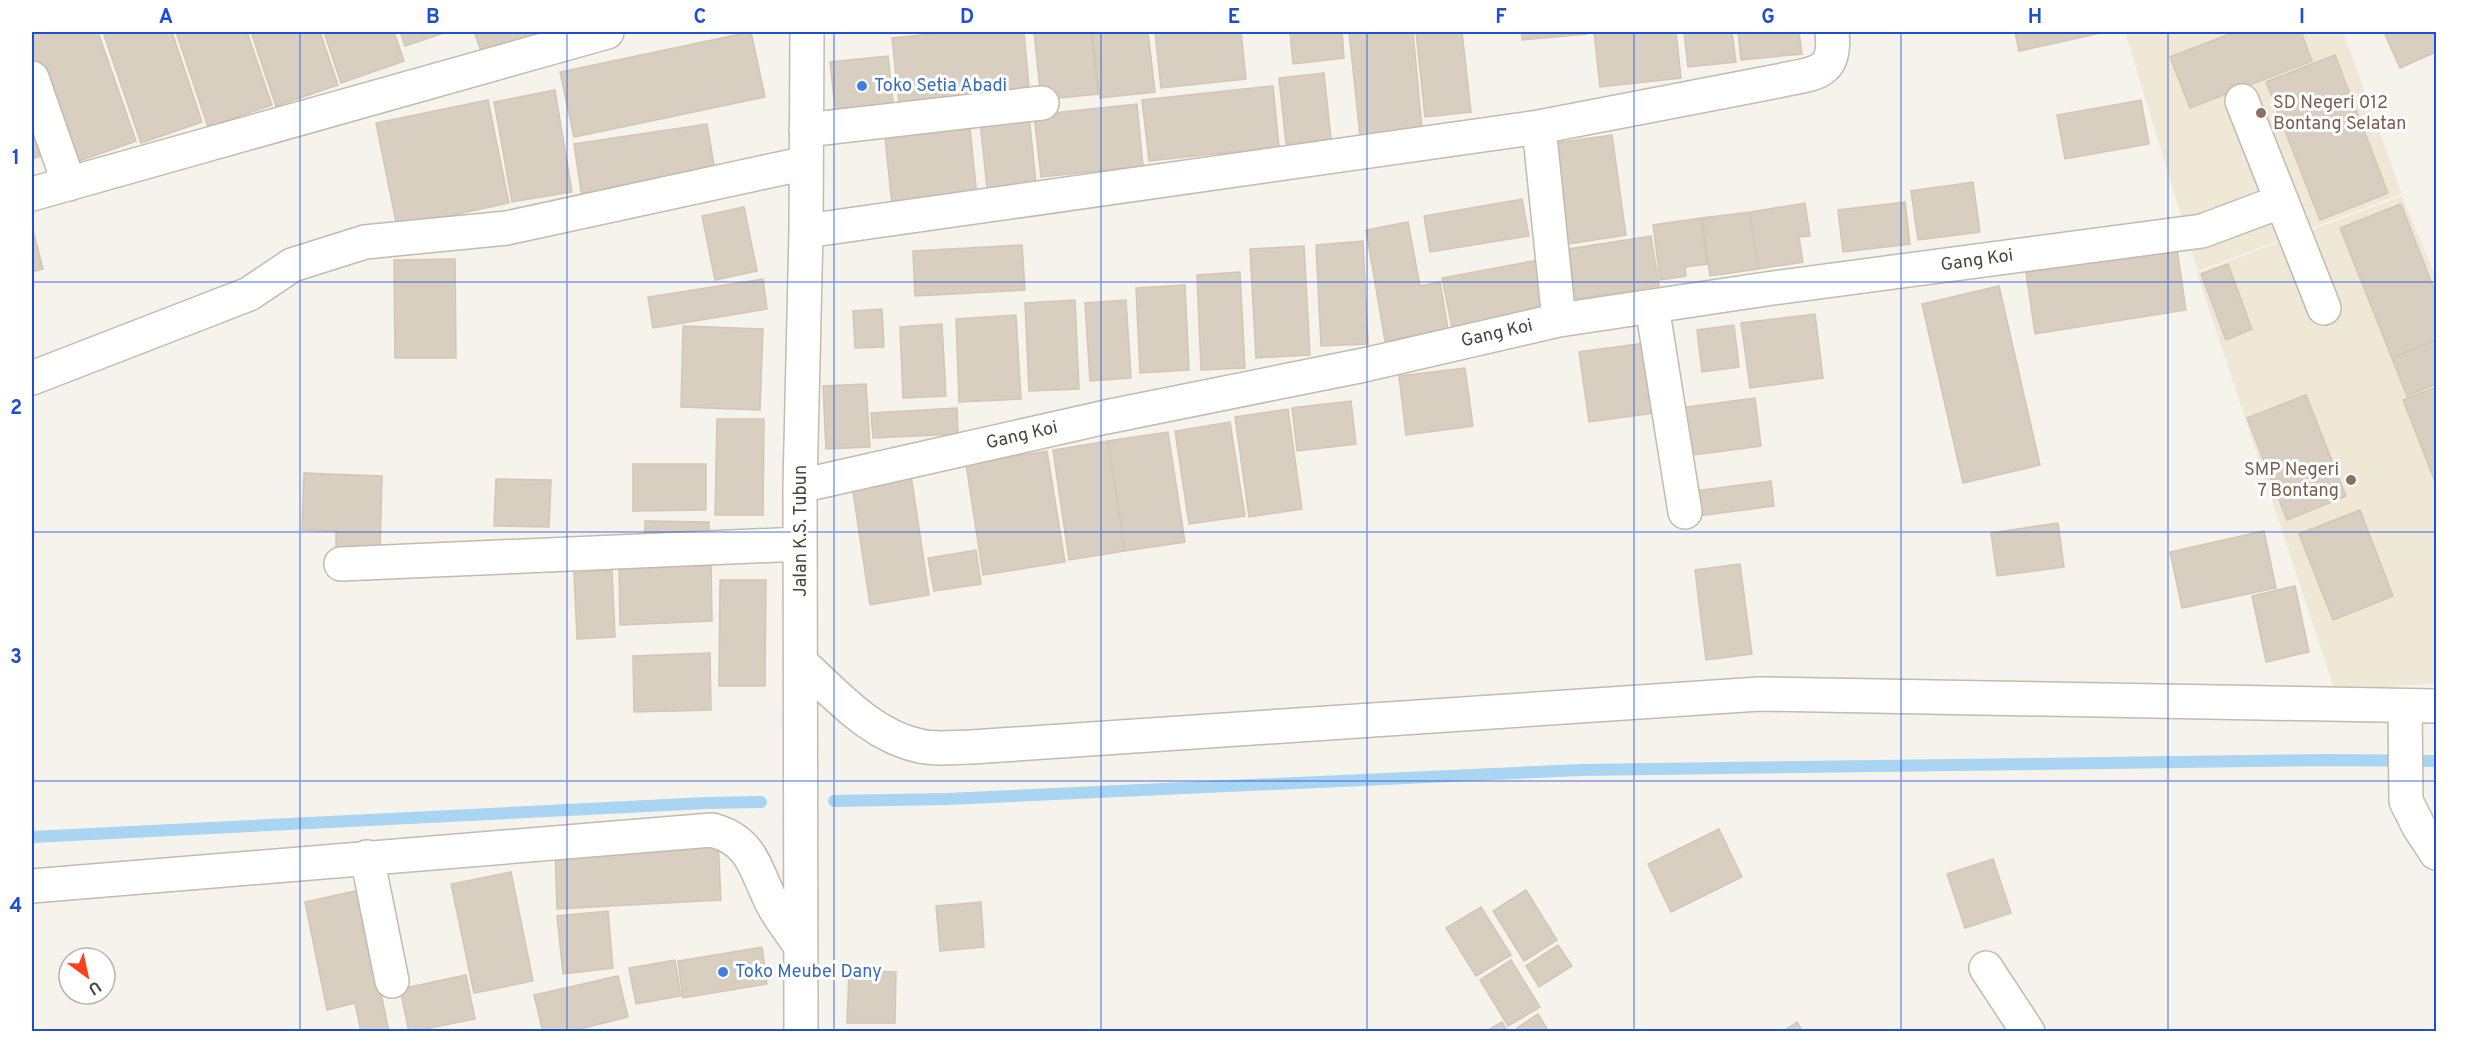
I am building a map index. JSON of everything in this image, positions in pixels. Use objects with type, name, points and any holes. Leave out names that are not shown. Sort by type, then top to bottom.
[{"type":"street","points":[[32,194],[607,32]]},
{"type":"street","name":"Jalan K.S. Tubun","points":[[801,1032],[800,486],[806,231],[807,32]]},
{"type":"street","points":[[806,231],[1539,127],[1816,73],[1827,66],[1832,59],[1834,49],[1832,32]]},
{"type":"street","points":[[32,78],[69,184]]},
{"type":"street","points":[[2242,101],[2324,308]]},
{"type":"street","points":[[806,130],[1042,103]]},
{"type":"street","points":[[1539,127],[1559,320]]},
{"type":"street","points":[[32,378],[249,294],[292,265],[365,243],[507,228],[806,163]]},
{"type":"street","name":"Gang Koi","points":[[800,486],[1106,417],[1364,365],[1559,320],[2202,231],[2282,201]]},
{"type":"street","points":[[1652,306],[1685,512]]},
{"type":"street","points":[[341,564],[800,544]]},
{"type":"street","points":[[801,663],[865,721],[893,739],[923,747],[971,747],[1759,694],[2415,716],[2404,790],[2406,801],[2419,828],[2436,853]]},
{"type":"street","points":[[32,886],[712,830],[724,833],[738,841],[748,851],[775,909],[801,947]]},
{"type":"street","points":[[367,857],[392,981]]},
{"type":"street","points":[[1986,968],[2028,1032]]},
{"type":"shaded area","name":"SD Negeri 012 Bontang Selatan","points":[[2125,32],[2343,32],[2402,194],[2198,271]]},
{"type":"shaded area","name":"SMP Negeri 7 Bontang","points":[[2402,196],[2436,277],[2436,683],[2335,691],[2197,273]]},
{"type":"building","points":[[32,32],[98,32],[136,141],[68,165],[32,58]]},
{"type":"building","points":[[103,32],[172,32],[202,122],[141,143]]},
{"type":"building","points":[[176,32],[247,32],[272,105],[208,127]]},
{"type":"building","points":[[251,32],[320,32],[338,85],[276,106]]},
{"type":"building","points":[[324,32],[394,32],[404,61],[341,83]]},
{"type":"building","points":[[400,32],[447,32],[405,46]]},
{"type":"building","points":[[474,32],[554,32],[483,56]]},
{"type":"building","points":[[751,32],[765,97],[574,137],[560,72]]},
{"type":"building","points":[[952,32],[1024,32],[1030,98],[900,113],[892,38]]},
{"type":"building","points":[[1034,32],[1091,32],[1098,94],[1041,100]]},
{"type":"building","points":[[1092,32],[1148,32],[1155,92],[1100,98]]},
{"type":"building","points":[[1155,32],[1241,32],[1246,79],[1161,88]]},
{"type":"building","points":[[1290,32],[1342,32],[1344,58],[1293,64]]},
{"type":"building","points":[[1349,32],[1413,32],[1422,129],[1360,136]]},
{"type":"building","points":[[1416,32],[1462,32],[1471,112],[1425,117]]},
{"type":"building","points":[[1522,32],[1587,32],[1587,34],[1522,40]]},
{"type":"building","points":[[1594,32],[1676,32],[1681,78],[1600,87]]},
{"type":"building","points":[[1684,32],[1732,32],[1736,62],[1688,67]]},
{"type":"building","points":[[1738,32],[1799,32],[1802,54],[1741,60]]},
{"type":"building","points":[[2015,32],[2101,32],[2101,33],[2019,51]]},
{"type":"building","points":[[2235,32],[2301,32],[2312,61],[2190,108],[2170,57]]},
{"type":"building","points":[[2384,32],[2436,32],[2436,52],[2400,68]]},
{"type":"building","points":[[2335,55],[2388,193],[2320,220],[2266,82]]},
{"type":"building","name":"Toko Setia Abadi","points":[[888,56],[894,110],[836,117],[830,62]]},
{"type":"building","points":[[1324,73],[1331,139],[1286,144],[1279,78]]},
{"type":"building","points":[[1273,86],[1279,147],[1149,161],[1142,100]]},
{"type":"building","points":[[555,90],[572,192],[512,202],[494,102]]},
{"type":"building","points":[[488,100],[509,203],[397,227],[376,123]]},
{"type":"building","points":[[2141,100],[2149,144],[2065,159],[2057,115]]},
{"type":"building","points":[[1137,104],[1143,166],[1041,177],[1034,115]]},
{"type":"building","points":[[1028,106],[1036,183],[987,188],[979,112]]},
{"type":"building","points":[[969,119],[977,196],[892,205],[884,128]]},
{"type":"building","points":[[707,124],[716,177],[582,198],[574,144]]},
{"type":"building","points":[[32,128],[41,156],[32,159]]},
{"type":"building","points":[[1612,135],[1626,235],[1562,245],[1548,144]]},
{"type":"building","points":[[1973,182],[1980,232],[1918,240],[1911,191]]},
{"type":"building","points":[[1522,199],[1529,236],[1430,252],[1424,216]]},
{"type":"building","points":[[1905,202],[1910,244],[1843,252],[1838,210]]},
{"type":"building","points":[[1805,203],[1810,236],[1799,237],[1803,262],[1758,269],[1750,212]]},
{"type":"building","points":[[2401,204],[2436,294],[2436,340],[2392,358],[2340,228]]},
{"type":"building","points":[[744,207],[757,271],[715,280],[702,216]]},
{"type":"building","points":[[1750,212],[1758,269],[1710,276],[1702,218]]},
{"type":"building","points":[[1701,218],[1707,264],[1685,267],[1686,276],[1660,280],[1653,225]]},
{"type":"building","points":[[1408,222],[1420,286],[1440,282],[1448,329],[1385,341],[1366,230]]},
{"type":"building","points":[[32,226],[43,269],[32,272]]},
{"type":"building","points":[[1651,236],[1659,286],[1576,299],[1569,249]]},
{"type":"building","points":[[1363,241],[1368,344],[1321,346],[1316,245]]},
{"type":"building","points":[[1022,245],[1025,290],[915,296],[913,251]]},
{"type":"building","points":[[1304,246],[1310,355],[1256,358],[1250,249]]},
{"type":"building","points":[[2177,249],[2186,310],[2035,334],[2026,272]]},
{"type":"building","points":[[455,259],[456,358],[395,358],[394,260]]},
{"type":"building","points":[[1538,260],[1548,310],[1452,328],[1442,278]]},
{"type":"building","points":[[2228,264],[2252,329],[2226,340],[2201,274]]},
{"type":"building","points":[[1240,272],[1245,368],[1201,370],[1197,275]]},
{"type":"building","points":[[763,279],[767,309],[653,328],[648,297]]},
{"type":"building","points":[[1185,285],[1189,370],[1140,373],[1136,288]]},
{"type":"building","points":[[1999,286],[2040,465],[1963,483],[1922,304]]},
{"type":"building","points":[[1075,300],[1079,389],[1029,391],[1025,303]]},
{"type":"building","points":[[1126,300],[1131,378],[1090,381],[1085,303]]},
{"type":"building","points":[[882,309],[884,347],[855,348],[853,311]]},
{"type":"building","points":[[1815,314],[1823,378],[1750,388],[1741,323]]},
{"type":"building","points":[[1016,315],[1021,399],[959,402],[956,319]]},
{"type":"building","points":[[942,324],[946,396],[903,398],[900,327]]},
{"type":"building","points":[[1734,325],[1739,367],[1702,372],[1697,330]]},
{"type":"building","points":[[683,326],[763,329],[760,410],[681,407]]},
{"type":"building","points":[[2436,340],[2436,384],[2407,396],[2392,358]]},
{"type":"building","points":[[1645,343],[1654,413],[1589,422],[1579,352]]},
{"type":"building","points":[[1465,368],[1473,426],[1406,435],[1399,376]]},
{"type":"building","points":[[866,384],[870,447],[826,449],[823,386]]},
{"type":"building","points":[[2436,387],[2436,484],[2403,400]]},
{"type":"building","points":[[2306,395],[2346,496],[2287,520],[2247,418]]},
{"type":"building","points":[[1755,398],[1761,446],[1686,456],[1680,408]]},
{"type":"building","points":[[1351,401],[1356,444],[1297,451],[1292,408]]},
{"type":"building","points":[[957,408],[958,434],[873,438],[871,413]]},
{"type":"building","points":[[1288,409],[1302,509],[1249,517],[1235,417]]},
{"type":"building","points":[[717,419],[764,419],[763,515],[715,515]]},
{"type":"building","points":[[1230,422],[1245,516],[1189,524],[1175,431]]},
{"type":"building","points":[[1168,432],[1185,542],[1125,551],[1108,441]]},
{"type":"building","points":[[1108,441],[1125,551],[1069,560],[1053,450]]},
{"type":"building","points":[[1047,451],[1065,562],[983,575],[966,464]]},
{"type":"building","points":[[633,464],[706,464],[706,510],[633,511]]},
{"type":"building","points":[[304,473],[382,476],[380,551],[336,549],[336,531],[302,530]]},
{"type":"building","points":[[911,475],[929,595],[870,605],[852,485]]},
{"type":"building","points":[[496,479],[551,480],[549,527],[494,526]]},
{"type":"building","points":[[1771,481],[1774,506],[1691,517],[1688,492]]},
{"type":"building","points":[[2360,510],[2393,596],[2333,620],[2299,534]]},
{"type":"building","points":[[645,521],[709,522],[709,547],[644,546]]},
{"type":"building","points":[[2058,523],[2064,567],[1997,576],[1991,533]]},
{"type":"building","points":[[2264,531],[2276,588],[2182,608],[2170,552]]},
{"type":"building","points":[[976,550],[981,584],[934,591],[928,558]]},
{"type":"building","points":[[711,563],[712,621],[620,625],[619,566]]},
{"type":"building","points":[[1740,564],[1752,654],[1706,660],[1695,570]]},
{"type":"building","points":[[612,570],[615,637],[577,639],[574,573]]},
{"type":"building","points":[[720,580],[766,580],[765,686],[719,686]]},
{"type":"building","points":[[2295,586],[2309,652],[2266,662],[2252,596]]},
{"type":"building","points":[[710,653],[711,710],[634,712],[633,656]]},
{"type":"building","points":[[1719,829],[1742,877],[1671,912],[1648,864]]},
{"type":"building","points":[[718,841],[721,900],[557,909],[555,849]]},
{"type":"building","points":[[1993,859],[2011,913],[1965,928],[1947,874]]},
{"type":"building","points":[[511,872],[533,981],[474,993],[451,884]]},
{"type":"building","points":[[360,890],[389,1032],[361,1032],[355,1003],[327,1010],[305,902]]},
{"type":"building","points":[[1526,890],[1557,940],[1524,961],[1493,911]]},
{"type":"building","points":[[981,902],[984,947],[940,951],[936,906]]},
{"type":"building","points":[[1481,907],[1511,955],[1476,976],[1446,928]]},
{"type":"building","points":[[608,911],[613,968],[563,974],[557,916]]},
{"type":"building","points":[[1558,945],[1572,966],[1539,987],[1526,966]]},
{"type":"building","name":"Toko Meubel Dany","points":[[762,947],[767,984],[683,998],[678,961]]},
{"type":"building","points":[[675,960],[681,996],[636,1004],[629,968]]},
{"type":"building","points":[[1511,960],[1540,1007],[1508,1026],[1480,980]]},
{"type":"building","points":[[849,971],[896,972],[895,1023],[847,1023]]},
{"type":"building","points":[[466,975],[475,1019],[409,1032],[400,989]]},
{"type":"building","points":[[618,976],[628,1017],[568,1032],[543,1032],[534,995]]},
{"type":"building","points":[[1538,1014],[1549,1032],[1519,1032],[1517,1028]]},
{"type":"building","points":[[1502,1022],[1508,1032],[1492,1032],[1490,1029]]},
{"type":"building","points":[[1797,1022],[1803,1032],[1782,1032]]},
{"type":"waterway","points":[[834,801],[947,799],[1580,770],[2330,760],[2436,761]]},
{"type":"waterway","points":[[32,837],[761,802]]},
{"type":"place","name":"Toko Setia Abadi","points":[[862,86]]},
{"type":"place","name":"SD Negeri 012 Bontang Selatan","points":[[2261,113]]},
{"type":"place","name":"SMP Negeri 7 Bontang","points":[[2351,480]]},
{"type":"place","name":"Toko Meubel Dany","points":[[723,972]]}]
